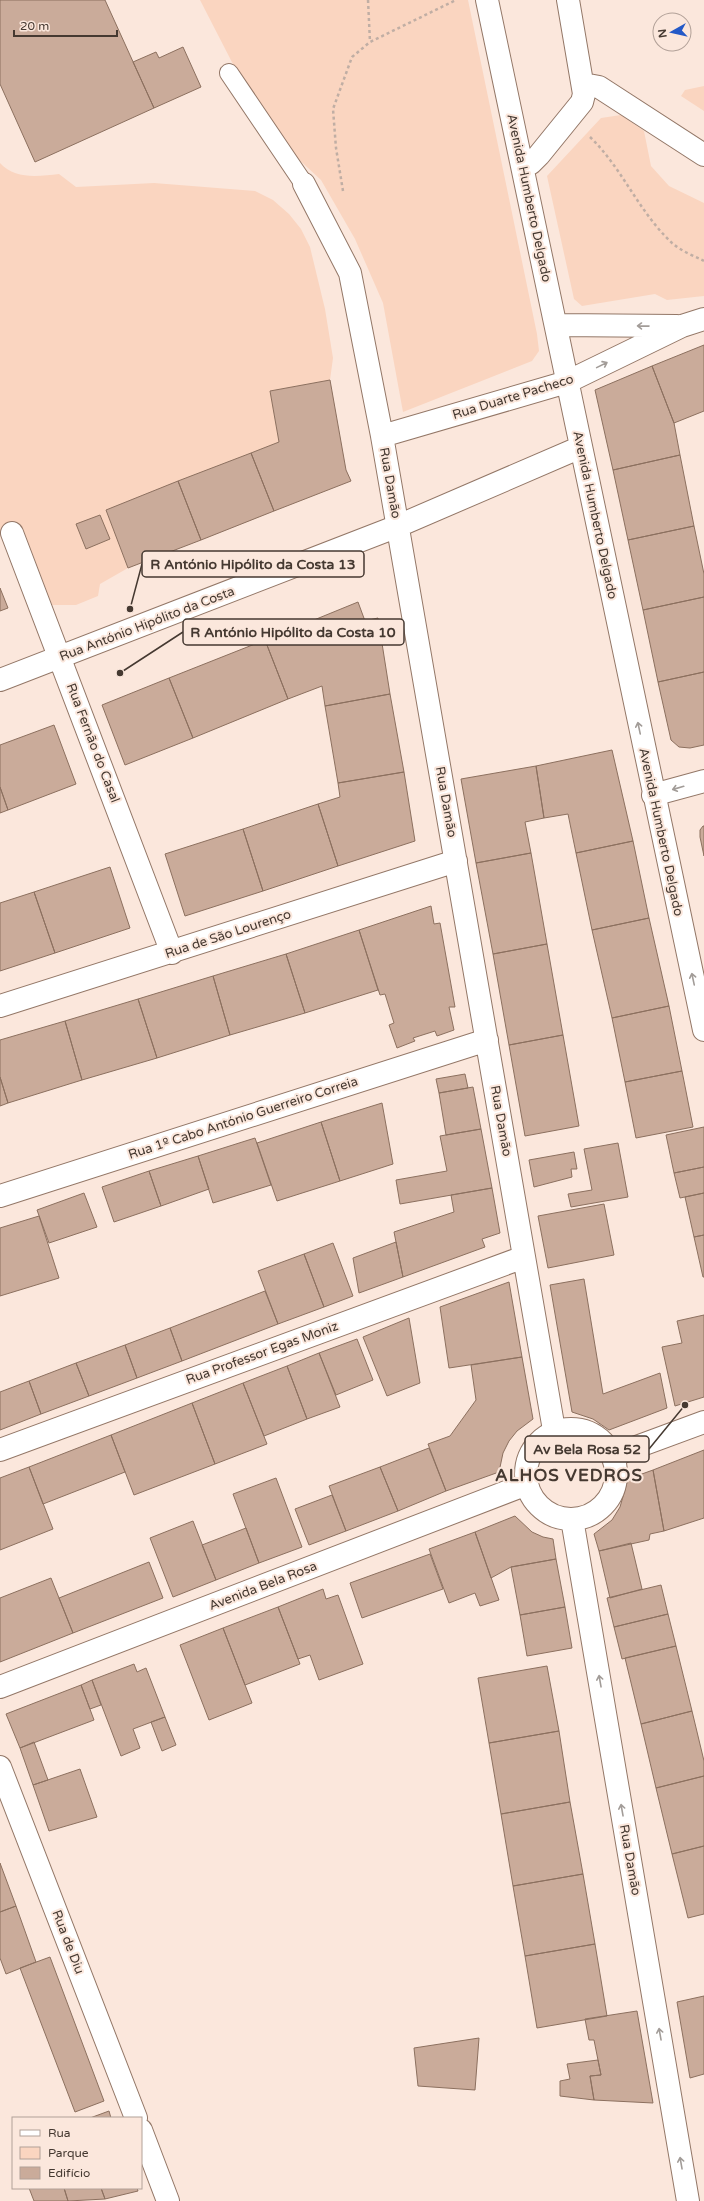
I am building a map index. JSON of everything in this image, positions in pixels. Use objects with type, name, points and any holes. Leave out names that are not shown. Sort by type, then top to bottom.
[{"type":"street","name":"Avenida Humberto Delgado","points":[[487,0],[556,325],[652,795],[704,1030]]},
{"type":"street","points":[[523,168],[535,159],[582,102],[584,94],[583,84],[568,0]]},
{"type":"street","points":[[583,84],[599,87],[704,155]]},
{"type":"street","name":"Rua Damão","points":[[304,184],[350,273],[398,526],[554,1430]]},
{"type":"street","name":"Rua Duarte Pacheco","points":[[382,436],[567,382],[682,326],[704,319]]},
{"type":"street","name":"Rua Duarte Pacheco","points":[[556,325],[682,326]]},
{"type":"street","name":"Rua António Hipólito da Costa","points":[[0,680],[398,526],[581,447]]},
{"type":"street","name":"Rua Fernão do Casal","points":[[12,533],[172,953]]},
{"type":"street","points":[[652,795],[704,781]]},
{"type":"street","name":"Rua de São Lourenço","points":[[0,1006],[172,953],[456,861]]},
{"type":"street","name":"Rua 1º Cabo António Guerreiro Correia","points":[[0,1196],[487,1040]]},
{"type":"street","name":"Rua Professor Egas Moniz","points":[[0,1450],[524,1257]]},
{"type":"street","points":[[612,1456],[704,1422]]},
{"type":"street","points":[[572,1428],[585,1431],[598,1437],[607,1447],[612,1456],[616,1474],[614,1489],[606,1503],[594,1513],[580,1518],[565,1519],[550,1514],[537,1505],[525,1477],[527,1462],[533,1448],[554,1430],[572,1428]]},
{"type":"street","name":"Avenida Bela Rosa","points":[[0,1687],[527,1484]]},
{"type":"street","name":"Rua Damão","points":[[572,1519],[688,2201]]},
{"type":"street","name":"Rua de Diu","points":[[0,1767],[136,2117]]},
{"type":"street","points":[[142,2133],[167,2201]]},
{"type":"lane","points":[[229,73],[304,184]]},
{"type":"path","points":[[368,0],[370,42]]},
{"type":"path","points":[[344,198],[336,148],[333,109],[352,57],[370,42],[456,0]]},
{"type":"path","points":[[587,134],[606,152],[630,192],[652,221],[673,244],[704,261]]},
{"type":"green space","points":[[200,0],[468,0],[537,334],[539,351],[532,361],[403,412],[383,303],[355,239],[321,180],[294,155],[236,70]]},
{"type":"green space","points":[[704,86],[704,111],[681,96],[685,90]]},
{"type":"green space","points":[[621,115],[644,131],[651,166],[669,186],[704,203],[704,296],[667,300],[655,294],[582,306],[574,299],[547,176],[601,118]]},
{"type":"green space","points":[[0,163],[13,172],[28,176],[59,174],[76,187],[154,183],[255,191],[273,200],[289,214],[301,229],[310,247],[325,309],[333,358],[330,380],[270,391],[279,442],[106,510],[128,568],[100,584],[98,596],[76,605],[52,605],[23,529],[11,527],[5,528],[0,532]]},
{"type":"building","points":[[0,0],[105,0],[154,108],[35,162],[0,84]]},
{"type":"building","points":[[183,47],[201,87],[154,108],[133,62],[156,52],[159,58]]},
{"type":"building","points":[[704,345],[704,411],[674,423],[652,366]]},
{"type":"building","points":[[652,366],[674,423],[680,455],[613,470],[595,390]]},
{"type":"building","points":[[330,380],[346,470],[351,481],[274,511],[251,453],[279,442],[270,391]]},
{"type":"building","points":[[251,453],[274,511],[201,540],[178,481]]},
{"type":"building","points":[[680,455],[694,526],[628,540],[613,470]]},
{"type":"building","points":[[178,481],[201,540],[128,568],[106,510]]},
{"type":"building","points":[[100,515],[110,539],[86,549],[76,524]]},
{"type":"building","points":[[694,526],[704,574],[704,597],[643,610],[628,540]]},
{"type":"building","points":[[0,588],[8,608],[0,611]]},
{"type":"building","points":[[704,597],[704,672],[658,682],[643,610]]},
{"type":"building","points":[[358,602],[365,621],[378,618],[390,694],[325,706],[322,686],[288,699],[265,640]]},
{"type":"building","points":[[265,640],[288,699],[193,738],[169,678]]},
{"type":"building","points":[[704,672],[704,745],[690,748],[679,747],[671,740],[658,682]]},
{"type":"building","points":[[169,678],[193,738],[125,765],[102,705]]},
{"type":"building","points":[[390,694],[404,772],[338,783],[325,706]]},
{"type":"building","points":[[54,725],[76,784],[8,810],[0,787],[0,745]]},
{"type":"building","points":[[612,750],[633,841],[576,853],[568,814],[544,818],[536,766]]},
{"type":"building","points":[[536,766],[544,818],[525,822],[531,853],[476,863],[461,779]]},
{"type":"building","points":[[404,772],[415,841],[338,866],[318,804],[340,797],[338,783]]},
{"type":"building","points":[[0,787],[8,810],[0,813]]},
{"type":"building","points":[[318,804],[338,866],[263,891],[243,829]]},
{"type":"building","points":[[703,826],[704,856],[700,837],[700,830]]},
{"type":"building","points":[[243,829],[263,891],[185,916],[165,854]]},
{"type":"building","points":[[633,841],[649,918],[592,930],[576,853]]},
{"type":"building","points":[[531,853],[547,944],[493,954],[476,863]]},
{"type":"building","points":[[110,867],[130,928],[55,953],[34,892]]},
{"type":"building","points":[[34,892],[55,953],[0,971],[0,903]]},
{"type":"building","points":[[431,906],[434,924],[440,923],[455,1007],[449,1007],[454,1030],[437,1036],[435,1031],[413,1038],[415,1041],[397,1048],[389,1025],[394,1023],[385,994],[380,995],[359,930]]},
{"type":"building","points":[[649,918],[669,1006],[612,1018],[592,930]]},
{"type":"building","points":[[359,930],[378,990],[305,1013],[286,954]]},
{"type":"building","points":[[547,944],[563,1035],[509,1045],[493,954]]},
{"type":"building","points":[[286,954],[305,1013],[230,1035],[213,976]]},
{"type":"building","points":[[213,976],[230,1035],[157,1058],[138,999]]},
{"type":"building","points":[[138,999],[157,1058],[82,1080],[65,1021]]},
{"type":"building","points":[[669,1006],[682,1071],[625,1082],[612,1018]]},
{"type":"building","points":[[65,1021],[82,1080],[8,1103],[0,1077],[0,1040]]},
{"type":"building","points":[[563,1035],[579,1126],[525,1136],[509,1045]]},
{"type":"building","points":[[682,1071],[693,1127],[636,1138],[625,1082]]},
{"type":"building","points":[[465,1074],[468,1088],[439,1093],[436,1079]]},
{"type":"building","points":[[0,1077],[8,1103],[0,1106]]},
{"type":"building","points":[[473,1087],[481,1129],[446,1135],[439,1093]]},
{"type":"building","points":[[382,1103],[393,1164],[340,1181],[321,1122]]},
{"type":"building","points":[[321,1122],[340,1181],[277,1201],[257,1143]]},
{"type":"building","points":[[704,1127],[704,1167],[674,1173],[666,1135]]},
{"type":"building","points":[[481,1129],[492,1188],[400,1204],[396,1180],[447,1171],[440,1136]]},
{"type":"building","points":[[255,1138],[271,1185],[213,1203],[198,1156]]},
{"type":"building","points":[[618,1143],[628,1197],[571,1207],[568,1194],[592,1190],[584,1149]]},
{"type":"building","points":[[574,1152],[577,1169],[571,1169],[572,1177],[534,1187],[529,1160]]},
{"type":"building","points":[[198,1156],[209,1189],[161,1206],[149,1171]]},
{"type":"building","points":[[704,1167],[704,1193],[680,1198],[674,1173]]},
{"type":"building","points":[[149,1171],[161,1206],[114,1222],[102,1187]]},
{"type":"building","points":[[492,1188],[500,1233],[482,1239],[485,1247],[403,1277],[394,1232],[454,1212],[451,1195]]},
{"type":"building","points":[[84,1193],[97,1227],[49,1243],[37,1210]]},
{"type":"building","points":[[704,1193],[704,1235],[694,1237],[685,1197]]},
{"type":"building","points":[[604,1204],[614,1255],[548,1268],[538,1216]]},
{"type":"building","points":[[39,1216],[59,1278],[0,1296],[0,1228]]},
{"type":"building","points":[[704,1235],[704,1277],[703,1277],[694,1237]]},
{"type":"building","points":[[396,1242],[403,1277],[359,1293],[353,1258]]},
{"type":"building","points":[[333,1243],[353,1296],[324,1307],[304,1254]]},
{"type":"building","points":[[304,1254],[324,1307],[278,1324],[258,1271]]},
{"type":"building","points":[[584,1279],[603,1394],[660,1373],[667,1408],[609,1430],[593,1419],[572,1412],[550,1285]]},
{"type":"building","points":[[509,1282],[522,1357],[449,1368],[440,1307]]},
{"type":"building","points":[[265,1291],[278,1324],[182,1361],[170,1328]]},
{"type":"building","points":[[704,1315],[704,1397],[675,1406],[662,1347],[682,1343],[677,1321]]},
{"type":"building","points":[[409,1318],[420,1383],[387,1396],[363,1337]]},
{"type":"building","points":[[170,1328],[182,1361],[137,1378],[125,1345]]},
{"type":"building","points":[[357,1339],[373,1380],[336,1395],[319,1353]]},
{"type":"building","points":[[125,1345],[137,1378],[89,1396],[76,1363]]},
{"type":"building","points":[[319,1353],[340,1407],[307,1419],[287,1366]]},
{"type":"building","points":[[522,1357],[533,1419],[517,1431],[509,1441],[503,1453],[499,1472],[446,1491],[428,1444],[450,1436],[476,1400],[471,1365]]},
{"type":"building","points":[[76,1363],[89,1396],[41,1414],[29,1381]]},
{"type":"building","points":[[287,1366],[307,1419],[264,1436],[243,1383]]},
{"type":"building","points":[[29,1381],[41,1414],[0,1430],[0,1392]]},
{"type":"building","points":[[243,1383],[267,1444],[215,1464],[192,1403]]},
{"type":"building","points":[[192,1403],[215,1464],[134,1495],[111,1435]]},
{"type":"building","points":[[111,1435],[125,1472],[43,1504],[29,1467]]},
{"type":"building","points":[[429,1448],[446,1491],[398,1511],[380,1467]]},
{"type":"building","points":[[704,1450],[704,1518],[664,1531],[653,1470]]},
{"type":"building","points":[[29,1467],[53,1529],[0,1550],[0,1478]]},
{"type":"building","points":[[380,1467],[398,1511],[346,1531],[329,1486]]},
{"type":"building","points":[[653,1470],[664,1531],[650,1534],[649,1540],[599,1551],[594,1534],[612,1520],[620,1507],[628,1479]]},
{"type":"building","points":[[276,1478],[302,1547],[259,1563],[233,1494]]},
{"type":"building","points":[[332,1495],[346,1531],[309,1545],[295,1509]]},
{"type":"building","points":[[515,1516],[532,1532],[543,1537],[553,1539],[556,1559],[511,1567],[491,1578],[475,1532]]},
{"type":"building","points":[[193,1521],[216,1580],[173,1597],[150,1538]]},
{"type":"building","points":[[246,1528],[259,1563],[216,1580],[202,1545]]},
{"type":"building","points":[[475,1532],[499,1600],[480,1606],[475,1593],[449,1603],[429,1549]]},
{"type":"building","points":[[631,1543],[642,1589],[610,1598],[599,1551]]},
{"type":"building","points":[[430,1554],[443,1589],[362,1618],[350,1583]]},
{"type":"building","points":[[556,1559],[565,1607],[520,1615],[511,1567]]},
{"type":"building","points":[[149,1562],[163,1598],[73,1633],[59,1598]]},
{"type":"building","points":[[51,1578],[73,1633],[0,1662],[0,1598]]},
{"type":"building","points":[[661,1585],[668,1614],[614,1627],[607,1598]]},
{"type":"building","points":[[323,1589],[326,1599],[338,1595],[363,1664],[319,1680],[310,1655],[298,1659],[278,1607]]},
{"type":"building","points":[[278,1607],[300,1664],[245,1685],[223,1628]]},
{"type":"building","points":[[565,1607],[572,1648],[527,1656],[520,1615]]},
{"type":"building","points":[[668,1614],[676,1646],[622,1659],[614,1627]]},
{"type":"building","points":[[223,1628],[252,1703],[209,1720],[180,1645]]},
{"type":"building","points":[[676,1646],[692,1711],[641,1724],[625,1658]]},
{"type":"building","points":[[134,1664],[137,1672],[146,1668],[165,1717],[133,1729],[140,1748],[121,1756],[92,1680]]},
{"type":"building","points":[[547,1666],[559,1731],[489,1743],[478,1678]]},
{"type":"building","points":[[92,1680],[101,1705],[90,1709],[81,1685]]},
{"type":"building","points":[[81,1685],[94,1720],[20,1748],[6,1714]]},
{"type":"building","points":[[692,1711],[704,1761],[704,1776],[656,1788],[641,1724]]},
{"type":"building","points":[[165,1717],[176,1745],[162,1751],[151,1722]]},
{"type":"building","points":[[559,1731],[570,1802],[501,1814],[489,1743]]},
{"type":"building","points":[[34,1742],[48,1780],[33,1785],[20,1748]]},
{"type":"building","points":[[80,1769],[97,1817],[49,1831],[33,1785]]},
{"type":"building","points":[[704,1776],[704,1846],[672,1854],[656,1788]]},
{"type":"building","points":[[570,1802],[583,1874],[513,1886],[501,1814]]},
{"type":"building","points":[[704,1846],[704,1914],[688,1918],[672,1854]]},
{"type":"building","points":[[0,1863],[16,1906],[0,1912]]},
{"type":"building","points":[[583,1874],[595,1944],[525,1956],[513,1886]]},
{"type":"building","points":[[16,1906],[36,1962],[6,1974],[0,1958],[0,1912]]},
{"type":"building","points":[[595,1944],[607,2016],[537,2028],[525,1956]]},
{"type":"building","points":[[50,1957],[104,2101],[75,2112],[20,1968]]},
{"type":"building","points":[[704,1996],[704,2074],[690,2078],[677,2002]]},
{"type":"building","points":[[637,2011],[653,2103],[594,2100],[590,2076],[601,2075],[594,2040],[589,2040],[585,2019]]},
{"type":"building","points":[[479,2038],[475,2090],[418,2086],[414,2048]]},
{"type":"building","points":[[598,2060],[601,2075],[590,2076],[594,2100],[560,2096],[560,2081],[570,2079],[567,2064]]},
{"type":"building","points":[[109,2111],[111,2117],[93,2117]]},
{"type":"building","points":[[29,2189],[64,2189],[68,2201],[34,2201]]},
{"type":"building","points":[[64,2189],[101,2189],[105,2199],[68,2201]]},
{"type":"building","points":[[101,2189],[137,2189],[138,2191],[105,2199]]},
{"type":"place","name":"R António Hipólito da Costa 13","points":[[130,609]]},
{"type":"place","name":"R António Hipólito da Costa 10","points":[[120,673]]},
{"type":"place","name":"Av Bela Rosa 52","points":[[685,1405]]},
{"type":"district","name":"ALHOS VEDROS","points":[[569,1475]]}]
